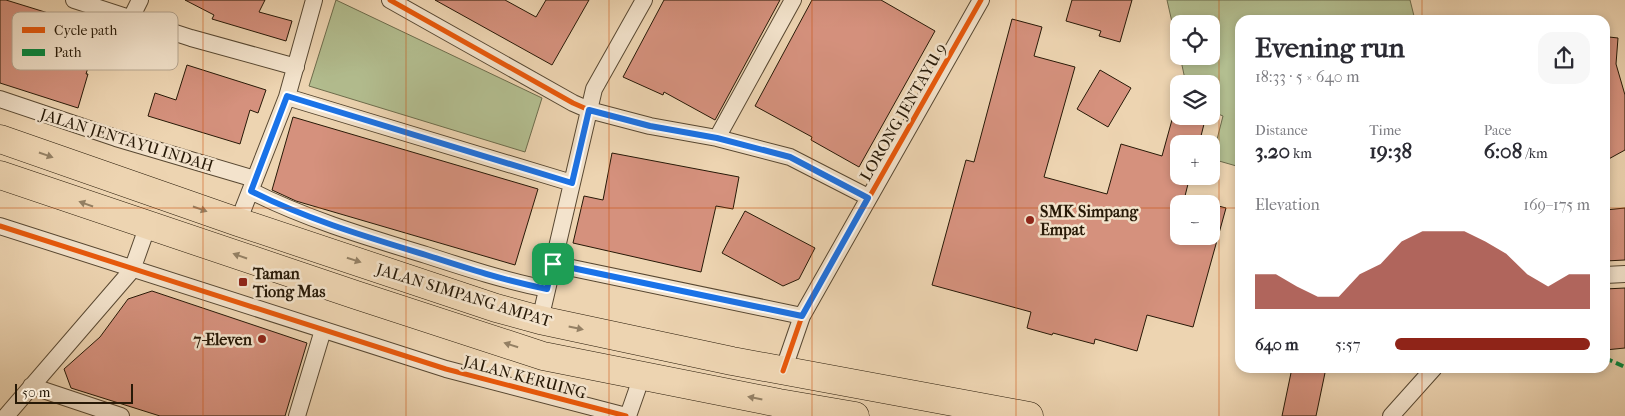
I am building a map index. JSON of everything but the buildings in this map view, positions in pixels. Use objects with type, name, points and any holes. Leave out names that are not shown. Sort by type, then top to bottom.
[{"type":"highway","name":"JALAN SIMPANG AMPAT","points":[[0,139],[238,222],[496,308],[540,320],[783,371],[1029,416]]},
{"type":"highway","name":"JALAN SIMPANG AMPAT","points":[[0,175],[543,356],[855,416]]},
{"type":"street","points":[[74,0],[112,12]]},
{"type":"street","points":[[134,12],[140,0]]},
{"type":"street","points":[[238,222],[287,96],[314,0]]},
{"type":"street","points":[[390,0],[573,103],[589,110],[650,126],[717,138],[790,157],[868,198]]},
{"type":"street","points":[[540,320],[594,89],[644,0]]},
{"type":"street","points":[[717,138],[794,0]]},
{"type":"street","name":"LORONG JENTAYU 9","points":[[783,371],[802,316],[978,1]]},
{"type":"street","points":[[178,34],[296,67]]},
{"type":"street","points":[[287,96],[572,183]]},
{"type":"street","name":"JALAN JENTAYU INDAH","points":[[0,99],[253,185],[281,206],[391,245],[517,283],[547,289]]},
{"type":"street","points":[[6,416],[132,270],[148,224]]},
{"type":"street","name":"JALAN KERUING","points":[[0,226],[132,270],[446,369],[544,396],[627,416],[642,376]]},
{"type":"street","points":[[553,264],[802,316]]},
{"type":"street","points":[[1610,275],[1625,274]]},
{"type":"street","points":[[297,416],[323,330]]},
{"type":"street","points":[[1391,416],[1430,373]]},
{"type":"street","points":[[31,386],[121,416]]},
{"type":"green space","points":[[336,0],[542,98],[525,152],[309,86]]},
{"type":"green space","points":[[1167,0],[1410,0],[1414,15],[1235,15],[1235,166],[1220,161],[1220,135],[1218,135],[1223,116],[1220,115],[1220,75],[1184,75],[1182,65],[1220,65],[1220,15],[1170,15]]},
{"type":"marked path","points":[[1610,360],[1625,367]]},
{"type":"cycle path","points":[[390,0],[573,103],[589,110],[650,126],[717,138],[790,157],[868,197]]},
{"type":"cycle path","points":[[783,371],[802,316],[981,0]]},
{"type":"cycle path","points":[[0,226],[446,369],[626,416]]},
{"type":"place","name":"SMK Simpang Empat","points":[[1030,220]]},
{"type":"place","name":"Taman Tiong Mas","points":[[243,282]]},
{"type":"place","name":"7-Eleven","points":[[262,339]]},
{"type":"route","points":[[287,96],[572,183],[589,110],[650,126],[717,138],[790,157],[868,198],[802,316],[553,264],[547,289],[517,283],[391,245],[281,206],[251,191],[287,96]]}]
